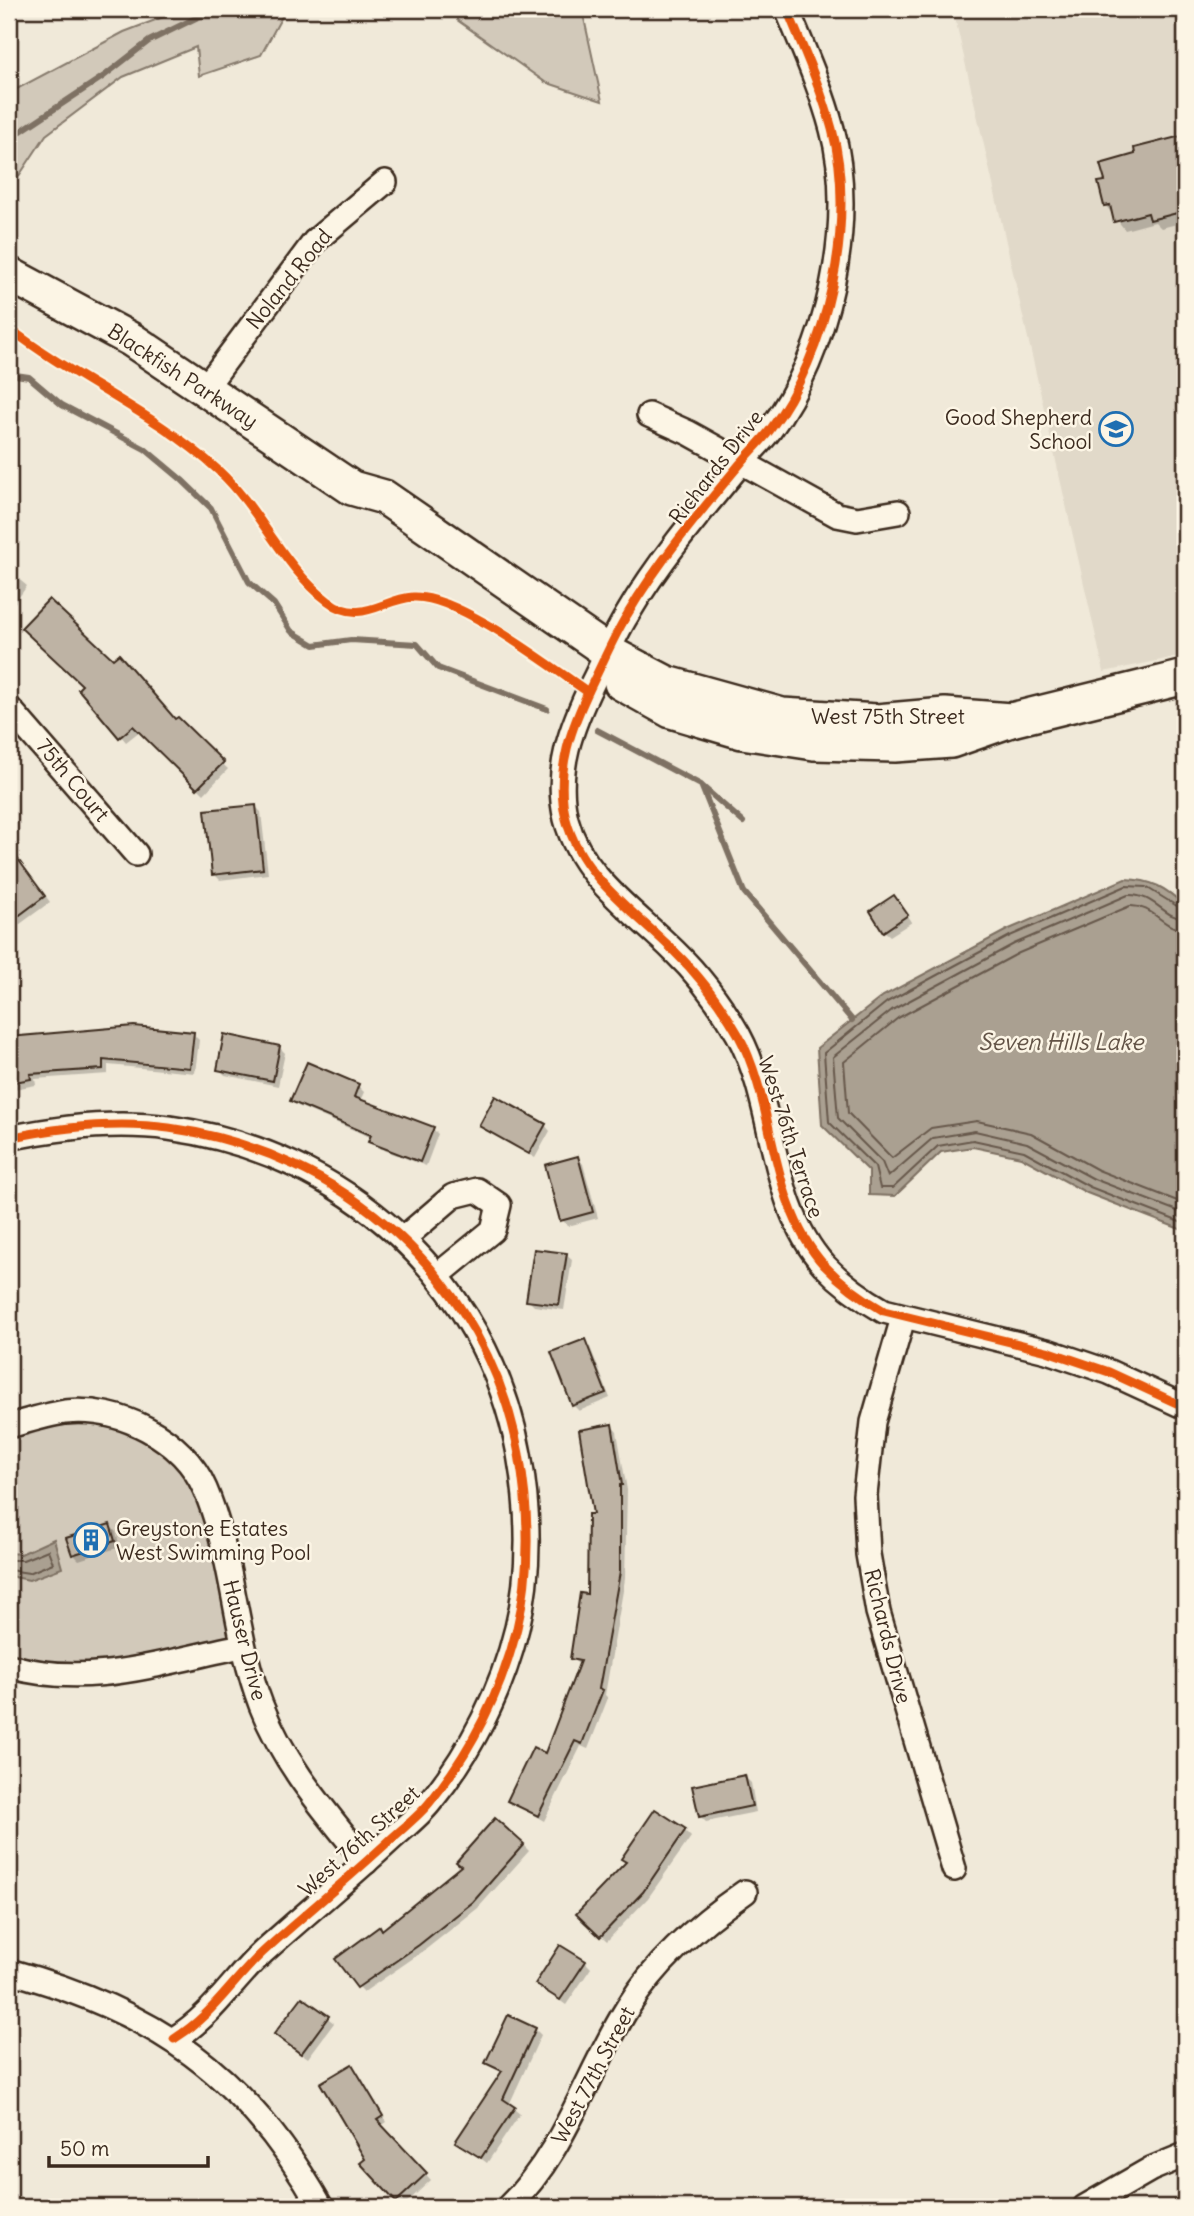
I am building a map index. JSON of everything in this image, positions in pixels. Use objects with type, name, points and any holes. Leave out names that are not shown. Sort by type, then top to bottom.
[{"type":"main road","name":"Blackfish Parkway","points":[[9,274],[132,340],[352,488],[373,516],[603,662]]},
{"type":"main road","name":"West 75th Street","points":[[603,662],[671,711],[705,723],[814,743],[895,745],[951,741],[1011,720],[1185,677]]},
{"type":"street","name":"Richards Drive","points":[[603,662],[635,603],[741,463],[771,429],[806,366],[820,333],[833,281],[840,234],[839,181],[833,132],[787,9]]},
{"type":"street","name":"Noland Road","points":[[205,388],[315,241],[385,182]]},
{"type":"street","points":[[649,415],[689,433],[837,515],[857,519],[898,512]]},
{"type":"street","name":"West 76th Terrace","points":[[603,662],[580,708],[565,751],[561,786],[566,820],[577,846],[594,873],[672,948],[718,1001],[740,1038],[757,1078],[797,1222],[823,1264],[862,1298],[903,1318],[1047,1351],[1109,1372],[1185,1407]]},
{"type":"street","name":"75th Court","points":[[9,708],[136,854]]},
{"type":"street","name":"West 76th Street","points":[[9,1138],[60,1129],[121,1125],[167,1127],[212,1135],[255,1148],[337,1187],[404,1238],[438,1275],[478,1334],[498,1374],[512,1415],[526,1493],[527,1569],[518,1626],[501,1682],[463,1757],[429,1804],[250,1964],[199,2024],[174,2039]]},
{"type":"street","points":[[404,1238],[453,1196],[477,1190],[499,1205],[493,1230],[438,1275]]},
{"type":"street","name":"Richards Drive","points":[[903,1318],[873,1422],[865,1495],[867,1554],[878,1612],[954,1869]]},
{"type":"street","name":"Hauser Drive","points":[[9,1426],[66,1412],[107,1414],[139,1425],[180,1454],[205,1489],[224,1556],[242,1646],[275,1739],[299,1778],[366,1862]]},
{"type":"street","points":[[9,1667],[43,1676],[94,1677],[242,1646]]},
{"type":"street","name":"West 77th Street","points":[[508,2207],[529,2187],[567,2130],[629,2005],[657,1968],[692,1932],[745,1892]]},
{"type":"street","points":[[9,1971],[61,1985],[121,2010],[174,2039],[239,2094],[279,2142],[321,2207]]},
{"type":"street","points":[[1085,2207],[1151,2169],[1185,2155]]},
{"type":"shaded area","points":[[184,9],[286,9],[261,55],[199,76],[196,47],[123,77],[46,135],[9,191],[9,93],[124,32]]},
{"type":"shaded area","points":[[456,9],[582,9],[602,101],[545,82],[457,20]]},
{"type":"shaded area","name":"Good Shepherd School","points":[[953,9],[1185,9],[1185,655],[1104,672]]},
{"type":"shaded area","points":[[107,1414],[194,1471],[242,1646],[94,1677],[9,1666],[9,1426]]},
{"type":"water","name":"Seven Hills Lake","points":[[1125,879],[1158,886],[1185,906],[1185,1231],[1087,1193],[1021,1157],[973,1147],[941,1152],[895,1196],[869,1195],[869,1171],[822,1125],[817,1048],[883,996],[1007,930]]},
{"type":"water","points":[[54,1539],[62,1568],[29,1580],[9,1576],[9,1553],[21,1554]]},
{"type":"building","points":[[1185,135],[1185,211],[1150,220],[1148,213],[1114,222],[1110,205],[1104,206],[1098,182],[1105,181],[1100,164],[1135,154],[1134,148]]},
{"type":"building","points":[[49,599],[113,659],[119,654],[175,719],[178,717],[224,762],[197,789],[133,726],[119,738],[78,689],[82,685],[21,628]]},
{"type":"building","points":[[256,805],[263,869],[212,875],[205,810]]},
{"type":"building","points":[[9,847],[45,896],[9,923]]},
{"type":"building","points":[[894,895],[908,915],[883,932],[870,911]]},
{"type":"building","points":[[134,1026],[194,1032],[190,1068],[103,1060],[103,1069],[30,1074],[31,1079],[9,1083],[9,1037]]},
{"type":"building","points":[[224,1034],[280,1046],[273,1081],[217,1070]]},
{"type":"building","points":[[307,1062],[359,1084],[354,1097],[434,1127],[420,1162],[368,1142],[371,1135],[290,1101]]},
{"type":"building","points":[[495,1096],[546,1124],[529,1154],[479,1126]]},
{"type":"building","points":[[578,1156],[593,1212],[560,1221],[545,1165]]},
{"type":"building","points":[[534,1249],[567,1253],[559,1305],[526,1301]]},
{"type":"building","points":[[585,1339],[606,1393],[572,1406],[551,1352]]},
{"type":"building","points":[[612,1424],[622,1485],[620,1572],[599,1689],[603,1690],[582,1744],[575,1741],[538,1816],[507,1801],[533,1747],[545,1753],[580,1661],[570,1659],[580,1593],[587,1594],[588,1514],[593,1514],[579,1430]]},
{"type":"building","name":"Greystone Estates West Swimming Pool","points":[[110,1524],[115,1541],[72,1555],[66,1538]]},
{"type":"building","points":[[745,1775],[752,1806],[699,1817],[692,1786]]},
{"type":"building","points":[[655,1809],[686,1829],[643,1892],[600,1937],[576,1914],[626,1862],[621,1859]]},
{"type":"building","points":[[495,1818],[524,1844],[473,1902],[419,1945],[357,1988],[335,1959],[380,1926],[382,1930],[461,1866],[456,1862]]},
{"type":"building","points":[[560,1945],[586,1961],[560,2000],[535,1984]]},
{"type":"building","points":[[302,1997],[329,2016],[301,2054],[274,2034]]},
{"type":"building","points":[[508,2015],[536,2028],[503,2099],[515,2107],[481,2158],[455,2142],[502,2071],[485,2063]]},
{"type":"building","points":[[352,2064],[383,2116],[377,2120],[427,2173],[396,2202],[360,2163],[365,2159],[320,2083]]},
{"type":"waterway","points":[[9,139],[104,76],[149,41],[214,9]]},
{"type":"waterway","points":[[9,374],[29,377],[62,405],[145,449],[182,480],[211,508],[249,582],[274,604],[291,631],[314,645],[351,640],[417,644],[438,668],[547,709]]},
{"type":"waterway","points":[[597,730],[701,785],[744,892],[852,1020]]},
{"type":"waterway","points":[[702,786],[743,822]]},
{"type":"cycle path","points":[[787,9],[823,98],[839,165],[839,245],[822,326],[808,364],[770,430],[680,537],[639,595],[618,631],[585,698],[567,748],[562,783],[566,819],[573,840],[596,876],[692,970],[717,1001],[738,1034],[751,1062],[792,1213],[806,1240],[831,1272],[884,1311],[1047,1351],[1109,1372],[1185,1407]]},
{"type":"cycle path","points":[[9,328],[195,450],[234,486],[298,572],[328,601],[340,608],[361,611],[413,597],[432,599],[478,619],[588,692]]},
{"type":"cycle path","points":[[9,1138],[89,1126],[169,1128],[233,1142],[293,1164],[348,1196],[398,1234],[440,1280],[475,1333],[502,1391],[519,1454],[527,1541],[522,1606],[503,1674],[472,1741],[445,1783],[421,1812],[263,1952],[200,2020],[174,2039]]},
{"type":"place","name":"Good Shepherd School","points":[[1116,429]]},
{"type":"place","name":"Greystone Estates West Swimming Pool","points":[[91,1540]]}]
